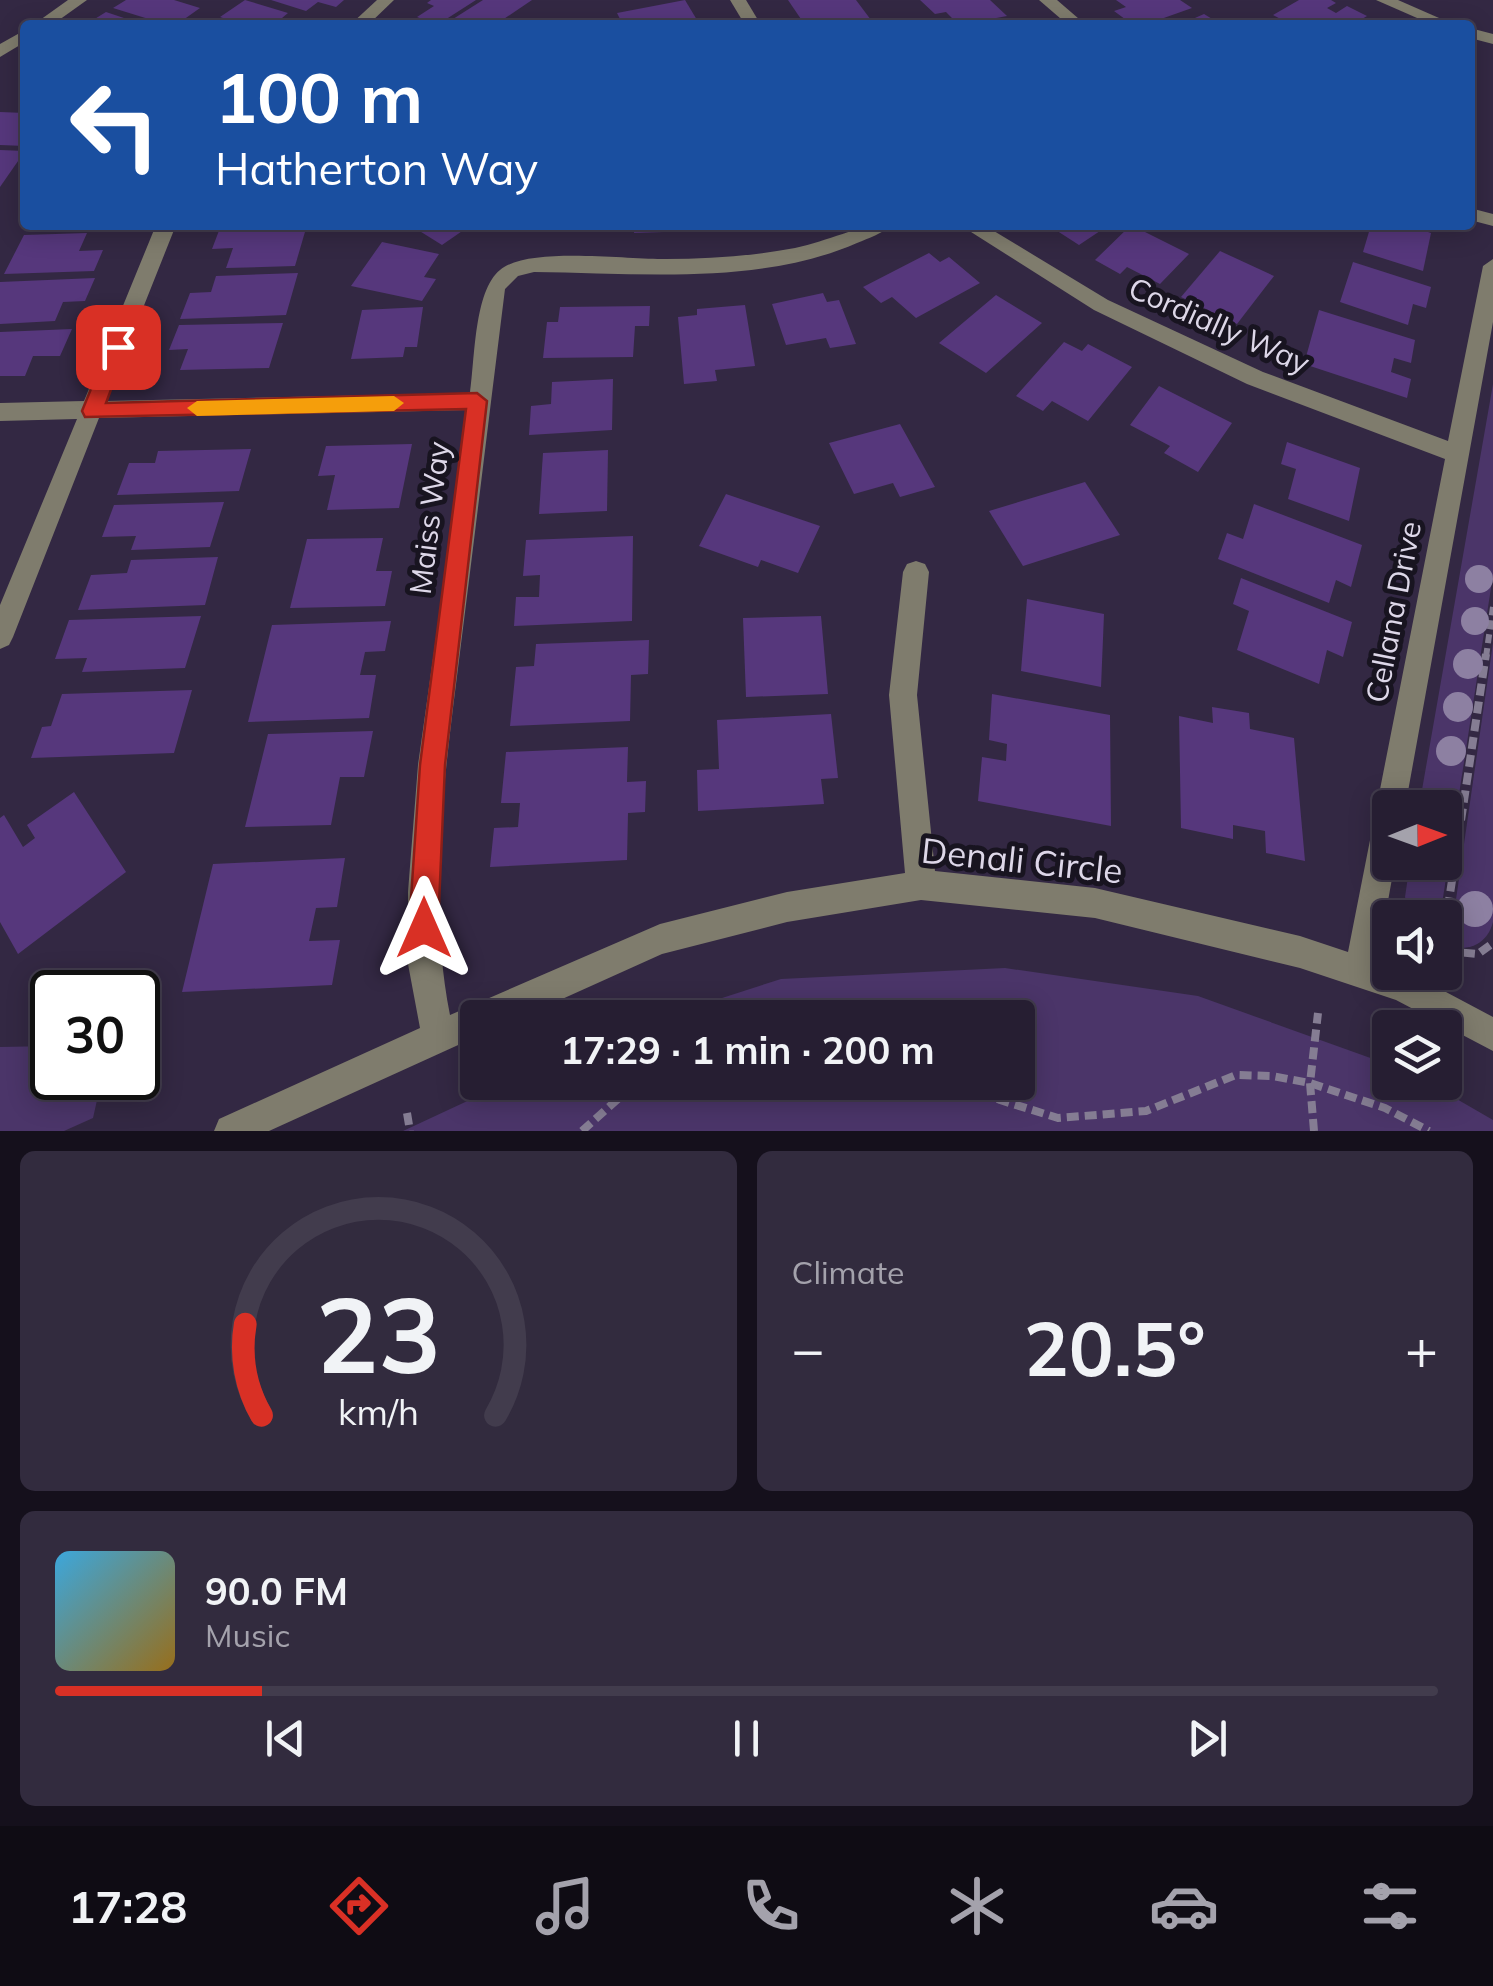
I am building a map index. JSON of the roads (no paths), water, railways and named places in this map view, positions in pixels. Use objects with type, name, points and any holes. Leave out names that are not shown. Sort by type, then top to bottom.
[{"type":"street","points":[[49,20],[79,0]]},
{"type":"street","points":[[364,20],[386,0]]},
{"type":"street","points":[[1047,0],[1072,20]]},
{"type":"street","points":[[1384,0],[1434,20]]},
{"type":"street","points":[[0,637],[164,230]]},
{"type":"street","name":"Maiss Way","points":[[438,1037],[424,964],[423,892],[432,765],[494,288],[511,272],[534,264],[744,264],[800,256],[848,242],[871,230]]},
{"type":"street","name":"Cordially Way","points":[[978,230],[1102,305],[1256,378],[1457,454]]},
{"type":"street","name":"Cellana Drive","points":[[1360,971],[1493,266]]},
{"type":"street","points":[[0,412],[477,401]]},
{"type":"street","points":[[916,572],[903,695],[922,886]]},
{"type":"street","name":"Denali Circle","points":[[521,1000],[660,939],[787,908],[922,886],[1095,903],[1300,952],[1402,986],[1493,1035]]},
{"type":"street","name":"Denali Circle","points":[[231,1131],[460,1027]]}]
